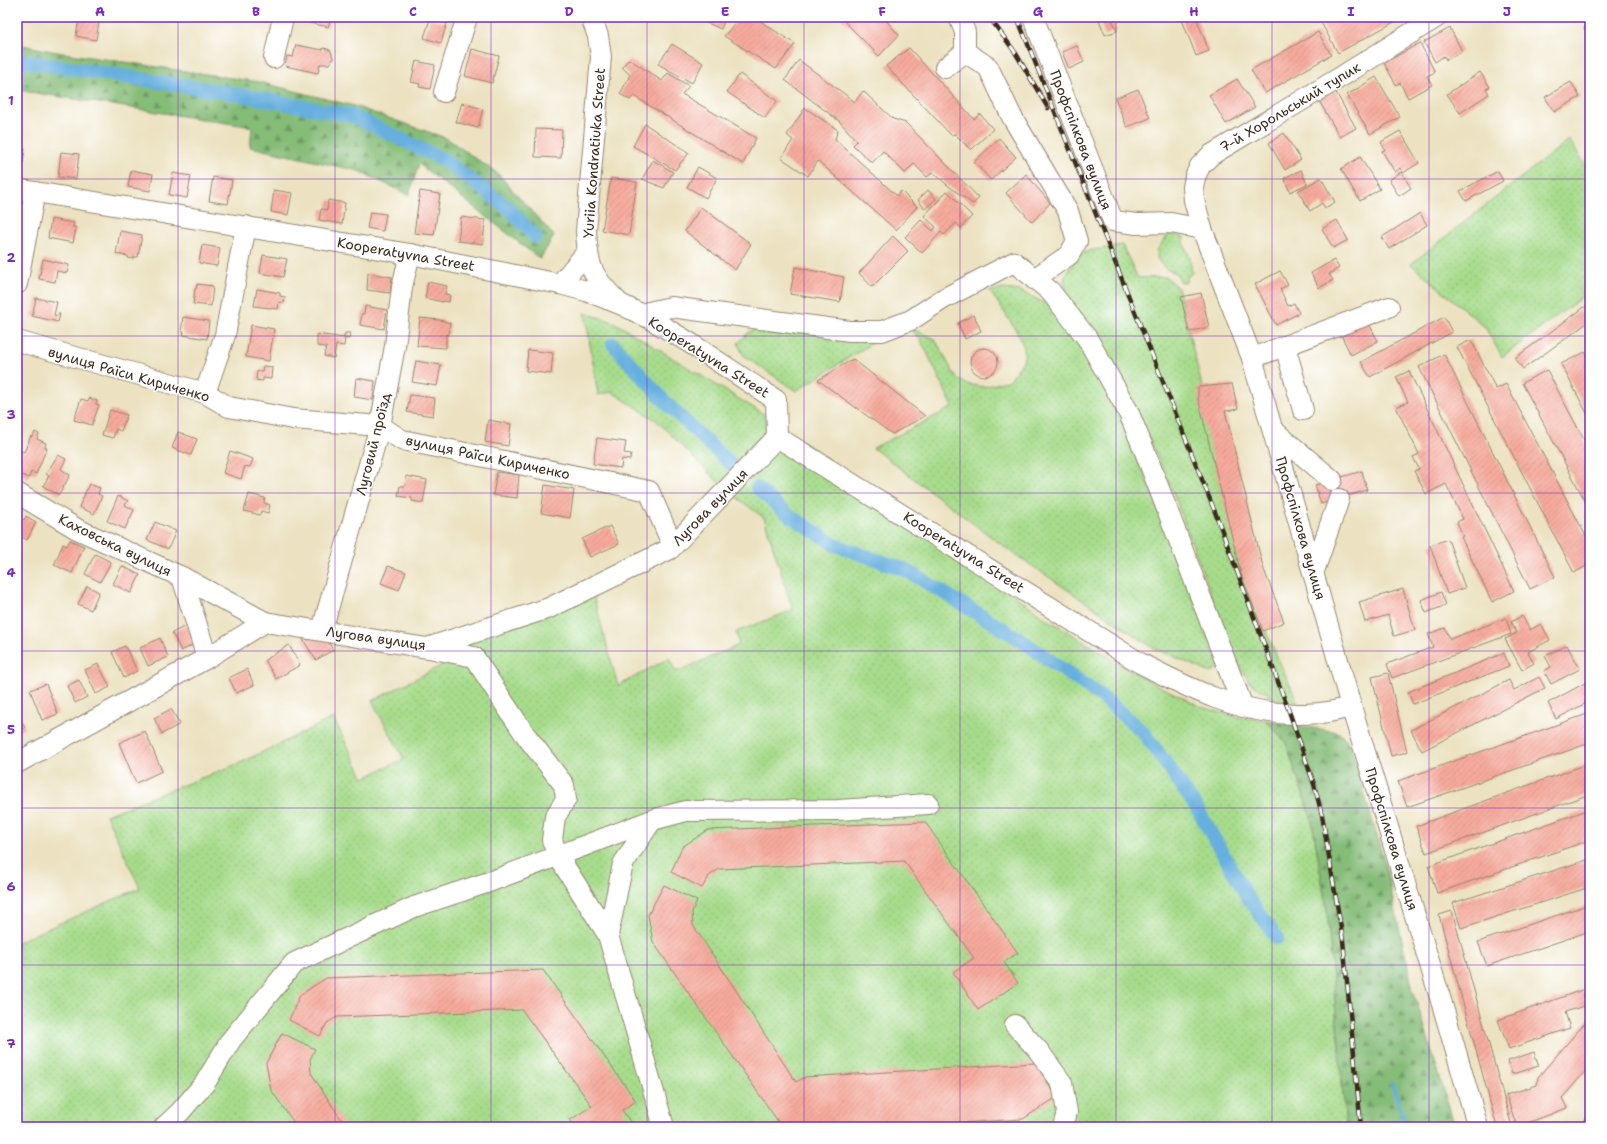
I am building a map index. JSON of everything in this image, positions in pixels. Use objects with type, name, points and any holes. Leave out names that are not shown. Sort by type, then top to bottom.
[{"type":"street","points":[[274,58],[283,17]]},
{"type":"street","points":[[444,92],[467,17]]},
{"type":"street","name":"Yuriia Kondratiuka Street","points":[[591,17],[598,36],[601,57],[587,216],[587,252],[591,268],[600,284],[620,304]]},
{"type":"street","points":[[959,17],[965,32],[965,52]]},
{"type":"street","name":"Профспілкова вулиця","points":[[1033,17],[1113,221],[1137,224],[1171,223],[1202,229],[1252,358],[1351,706],[1478,1127]]},
{"type":"street","name":"7-й Хорольський тупик","points":[[1202,229],[1194,200],[1193,187],[1195,176],[1200,166],[1211,154],[1437,17]]},
{"type":"street","points":[[945,68],[965,52]]},
{"type":"street","points":[[965,52],[988,67],[1012,117],[1068,211],[1077,241],[1069,255],[1034,278]]},
{"type":"street","points":[[17,284],[26,190]]},
{"type":"street","name":"Kooperatyvna Street","points":[[26,190],[410,254],[560,284],[586,291],[620,304],[690,343],[776,400],[777,437],[1140,663],[1182,685],[1222,701],[1254,710],[1283,714],[1314,714],[1337,712],[1351,706]]},
{"type":"street","points":[[205,394],[225,334],[246,226]]},
{"type":"street","points":[[560,284],[587,252]]},
{"type":"street","name":"Луговий проїзд","points":[[322,630],[380,426],[395,346],[402,287],[410,254]]},
{"type":"street","points":[[640,314],[671,307],[850,331],[882,331],[911,320],[943,299],[1014,262],[1050,292],[1087,338],[1128,411],[1243,707]]},
{"type":"street","points":[[1252,358],[1388,307]]},
{"type":"street","name":"вулиця Раїси Кириченко","points":[[17,341],[205,394],[229,407],[292,419],[380,426],[402,440],[649,491],[673,546]]},
{"type":"street","points":[[1285,346],[1303,410]]},
{"type":"street","points":[[1274,431],[1332,480]]},
{"type":"street","name":"Лугова вулиця","points":[[265,622],[427,648],[548,608],[670,550],[777,437]]},
{"type":"street","name":"Каховська вулиця","points":[[17,493],[77,529],[182,577],[207,658]]},
{"type":"street","points":[[1313,574],[1338,499]]},
{"type":"street","points":[[17,763],[207,658],[265,622],[182,577]]},
{"type":"street","points":[[427,648],[474,657],[524,733],[564,785],[566,799],[555,817],[552,840],[558,856],[608,935],[664,1127]]},
{"type":"street","points":[[164,1127],[180,1112],[205,1083],[231,1040],[294,963],[414,908],[652,820],[686,811],[839,810],[928,804]]},
{"type":"street","points":[[608,935],[623,864],[652,820]]},
{"type":"street","points":[[1015,1025],[1038,1050],[1062,1083],[1067,1112],[1063,1127]]},
{"type":"green space","points":[[17,44],[57,52],[259,82],[354,106],[446,138],[497,173],[554,236],[540,259],[419,164],[409,195],[359,171],[250,147],[252,127],[17,90]]},
{"type":"green space","points":[[1569,140],[1590,171],[1590,291],[1502,357],[1485,327],[1411,264]]},
{"type":"green space","points":[[1169,234],[1184,237],[1184,244],[1190,258],[1192,273],[1187,277],[1186,282],[1181,282],[1176,273],[1166,269],[1157,259],[1158,249]]},
{"type":"green space","points":[[1122,245],[1138,278],[1166,277],[1178,288],[1202,386],[1202,398],[1245,576],[1267,634],[1298,703],[1276,699],[1250,683],[1235,658],[1171,487],[1136,409],[1066,293],[1064,278],[1077,257],[1088,251]]},
{"type":"green space","points":[[1005,289],[1020,291],[1045,303],[1064,320],[1080,343],[1125,425],[1219,666],[1211,673],[1152,647],[1010,551],[873,448],[953,407],[919,336],[917,337],[911,328],[935,339],[955,376],[966,384],[984,387],[1010,380],[1024,360],[1024,348],[1019,335],[989,291]]},
{"type":"green space","points":[[585,313],[614,322],[770,418],[949,546],[1044,617],[1143,678],[1202,707],[1237,717],[1266,720],[1286,743],[1312,821],[1327,911],[1346,1127],[17,1127],[17,942],[140,888],[106,815],[240,763],[333,718],[364,778],[404,759],[372,701],[452,660],[444,646],[592,591],[618,686],[669,658],[676,672],[739,645],[736,632],[793,610],[764,518],[722,486],[656,420],[612,392],[598,395]]},
{"type":"green space","points":[[764,326],[877,340],[796,391],[743,355],[738,343],[749,332]]},
{"type":"green space","points":[[1266,720],[1338,732],[1346,739],[1351,747],[1385,864],[1413,990],[1455,1127],[1346,1127],[1327,911],[1312,821],[1286,743]]},
{"type":"building","points":[[301,17],[340,17],[331,18],[328,27],[301,21]]},
{"type":"building","points":[[694,17],[726,17],[721,29]]},
{"type":"building","points":[[740,17],[754,17],[795,44],[776,69],[724,36]]},
{"type":"building","points":[[840,17],[883,17],[899,35],[879,56]]},
{"type":"building","points":[[1098,17],[1111,17],[1117,31],[1105,35]]},
{"type":"building","points":[[1181,17],[1196,17],[1209,51],[1196,56]]},
{"type":"building","points":[[1322,17],[1336,17],[1338,21],[1345,17],[1403,17],[1338,53],[1319,19]]},
{"type":"building","points":[[79,19],[99,22],[96,40],[76,36]]},
{"type":"building","points":[[430,19],[447,23],[441,43],[424,38]]},
{"type":"building","points":[[1590,24],[1590,37],[1584,28]]},
{"type":"building","points":[[1450,28],[1462,51],[1446,60],[1444,56],[1435,62],[1424,42]]},
{"type":"building","points":[[1318,32],[1331,55],[1265,93],[1251,70]]},
{"type":"building","points":[[1420,43],[1435,72],[1427,76],[1432,85],[1408,98],[1400,83],[1396,85],[1384,63]]},
{"type":"building","points":[[672,44],[703,63],[692,83],[658,64]]},
{"type":"building","points":[[296,45],[323,50],[323,48],[328,49],[331,51],[333,58],[329,64],[320,64],[318,73],[285,66],[287,56],[293,57]]},
{"type":"building","points":[[1077,46],[1084,62],[1069,69],[1062,52]]},
{"type":"building","points":[[909,48],[974,119],[980,114],[993,129],[971,150],[955,134],[951,135],[886,66]]},
{"type":"building","points":[[472,49],[499,56],[492,83],[465,76]]},
{"type":"building","points":[[629,59],[662,81],[668,73],[689,86],[682,94],[756,138],[743,164],[634,96],[630,100],[620,94],[630,75],[622,67]]},
{"type":"building","points":[[799,60],[855,102],[863,91],[893,119],[906,123],[979,198],[973,204],[946,184],[933,172],[927,177],[914,164],[905,173],[883,151],[872,163],[853,145],[857,141],[839,121],[785,80]]},
{"type":"building","points":[[416,61],[435,65],[430,89],[419,87],[420,84],[411,82]]},
{"type":"building","points":[[1480,72],[1490,87],[1486,89],[1489,94],[1460,113],[1447,94]]},
{"type":"building","points":[[740,74],[777,101],[765,118],[727,92]]},
{"type":"building","points":[[1376,77],[1400,117],[1370,134],[1347,95]]},
{"type":"building","points":[[1237,79],[1255,107],[1226,124],[1209,95]]},
{"type":"building","points":[[1571,82],[1580,97],[1554,112],[1545,97]]},
{"type":"building","points":[[1138,89],[1150,118],[1127,127],[1115,98]]},
{"type":"building","points":[[1334,89],[1356,128],[1340,137],[1318,99]]},
{"type":"building","points":[[462,103],[483,109],[478,128],[456,122]]},
{"type":"building","points":[[805,108],[838,130],[835,139],[897,196],[901,191],[917,207],[896,230],[818,161],[808,176],[781,158],[793,140],[787,135]]},
{"type":"building","points":[[645,124],[689,153],[675,170],[633,146]]},
{"type":"building","points":[[536,129],[562,130],[561,158],[535,157]]},
{"type":"building","points":[[1400,131],[1419,163],[1403,173],[1400,168],[1395,172],[1382,151],[1385,150],[1381,142]]},
{"type":"building","points":[[1284,133],[1301,160],[1285,170],[1269,143]]},
{"type":"building","points":[[999,138],[1016,157],[991,180],[974,162]]},
{"type":"building","points":[[18,148],[25,149],[22,171],[17,170]]},
{"type":"building","points":[[61,152],[79,154],[76,179],[58,177]]},
{"type":"building","points":[[1360,157],[1380,189],[1360,201],[1341,169]]},
{"type":"building","points":[[653,160],[673,172],[664,188],[642,179]]},
{"type":"building","points":[[698,167],[717,178],[706,198],[687,187]]},
{"type":"building","points":[[131,170],[153,174],[150,191],[128,187]]},
{"type":"building","points":[[1301,170],[1307,184],[1290,192],[1284,178]]},
{"type":"building","points":[[1498,171],[1503,181],[1466,201],[1460,191]]},
{"type":"building","points":[[1401,172],[1411,188],[1399,196],[1389,180]]},
{"type":"building","points":[[173,173],[191,176],[187,198],[169,195]]},
{"type":"building","points":[[1026,174],[1050,203],[1032,222],[1006,193]]},
{"type":"building","points":[[213,177],[232,180],[228,204],[209,201]]},
{"type":"building","points":[[611,178],[637,182],[629,235],[602,230]]},
{"type":"building","points":[[1321,178],[1335,202],[1325,208],[1322,203],[1310,211],[1298,191]]},
{"type":"building","points":[[274,190],[292,193],[288,215],[271,212]]},
{"type":"building","points":[[928,190],[936,199],[925,209],[918,200]]},
{"type":"building","points":[[420,191],[440,194],[434,235],[414,233]]},
{"type":"building","points":[[947,191],[972,216],[961,228],[956,223],[944,235],[941,232],[922,253],[905,237],[921,220],[933,231],[936,227],[924,216]]},
{"type":"building","points":[[328,200],[345,203],[342,224],[319,220],[321,209],[327,210]]},
{"type":"building","points":[[701,207],[751,244],[735,270],[685,231]]},
{"type":"building","points":[[370,212],[386,214],[383,231],[367,228]]},
{"type":"building","points":[[1420,213],[1427,225],[1389,249],[1382,237]]},
{"type":"building","points":[[461,217],[485,220],[483,244],[458,241]]},
{"type":"building","points":[[51,219],[74,223],[73,227],[76,228],[73,243],[48,238]]},
{"type":"building","points":[[1337,220],[1348,240],[1333,248],[1322,229]]},
{"type":"building","points":[[120,231],[142,235],[138,257],[134,257],[133,259],[128,258],[128,256],[116,254]]},
{"type":"building","points":[[893,236],[908,251],[872,287],[859,273]]},
{"type":"building","points":[[202,245],[220,248],[217,266],[199,263]]},
{"type":"building","points":[[263,255],[287,259],[283,277],[260,273]]},
{"type":"building","points":[[43,259],[69,265],[67,273],[57,271],[55,282],[39,279]]},
{"type":"building","points":[[1334,260],[1339,268],[1329,274],[1333,280],[1319,288],[1311,273]]},
{"type":"building","points":[[795,267],[844,277],[840,302],[790,294]]},
{"type":"building","points":[[1280,271],[1288,285],[1280,289],[1288,306],[1294,303],[1299,313],[1276,325],[1255,284]]},
{"type":"building","points":[[368,273],[392,277],[390,293],[367,290]]},
{"type":"building","points":[[428,282],[447,286],[445,294],[450,295],[449,302],[425,298]]},
{"type":"building","points":[[197,284],[213,286],[211,306],[193,304]]},
{"type":"building","points":[[257,289],[280,293],[280,296],[285,297],[284,303],[279,302],[278,309],[254,306]]},
{"type":"building","points":[[1201,293],[1209,327],[1189,332],[1181,297]]},
{"type":"building","points":[[36,298],[57,302],[54,315],[57,316],[60,314],[58,322],[32,316]]},
{"type":"building","points":[[1590,303],[1590,321],[1523,369],[1515,358]]},
{"type":"building","points":[[365,306],[387,310],[384,329],[360,325]]},
{"type":"building","points":[[974,315],[981,331],[965,339],[958,323]]},
{"type":"building","points":[[183,317],[209,321],[207,339],[183,335],[184,332],[181,332]]},
{"type":"building","points":[[1444,317],[1452,332],[1370,377],[1361,362]]},
{"type":"building","points":[[420,318],[440,320],[450,323],[449,335],[446,334],[446,348],[417,346]]},
{"type":"building","points":[[1366,318],[1378,341],[1351,355],[1339,331]]},
{"type":"building","points":[[251,325],[274,329],[269,361],[246,357]]},
{"type":"building","points":[[345,333],[350,333],[349,339],[345,338],[344,346],[336,345],[334,358],[324,356],[326,347],[317,346],[317,334],[344,338]]},
{"type":"building","points":[[1471,340],[1496,389],[1506,384],[1590,544],[1590,564],[1574,573],[1457,347]]},
{"type":"building","points":[[984,348],[990,349],[994,352],[997,356],[997,368],[994,372],[990,375],[984,376],[978,375],[974,372],[971,368],[970,362],[971,356],[974,352],[978,349]]},
{"type":"building","points":[[528,350],[553,353],[551,374],[526,371]]},
{"type":"building","points":[[1585,352],[1590,362],[1590,419],[1561,364]]},
{"type":"building","points":[[1444,354],[1555,577],[1530,589],[1419,367]]},
{"type":"building","points":[[853,359],[925,416],[892,434],[818,380]]},
{"type":"building","points":[[416,361],[441,365],[437,386],[412,382]]},
{"type":"building","points":[[263,366],[272,367],[271,379],[263,378],[263,381],[256,380],[257,371],[262,371]]},
{"type":"building","points":[[1547,370],[1590,451],[1590,510],[1522,383]]},
{"type":"building","points":[[1409,371],[1514,591],[1492,602],[1461,537],[1463,536],[1457,522],[1463,519],[1446,484],[1426,494],[1414,471],[1419,469],[1413,457],[1419,454],[1396,407],[1408,402],[1396,377]]},
{"type":"building","points":[[356,378],[375,381],[373,400],[354,397]]},
{"type":"building","points":[[1232,384],[1238,409],[1225,411],[1263,567],[1284,622],[1263,631],[1241,574],[1198,398],[1198,387]]},
{"type":"building","points":[[410,395],[435,398],[433,416],[407,412]]},
{"type":"building","points":[[89,398],[97,401],[96,404],[99,405],[92,425],[74,420],[81,399],[88,401]]},
{"type":"building","points":[[110,410],[127,415],[121,431],[116,429],[113,438],[102,435]]},
{"type":"building","points":[[488,420],[511,424],[508,446],[485,442]]},
{"type":"building","points":[[35,432],[39,434],[37,439],[46,443],[45,447],[47,448],[36,474],[31,472],[29,478],[17,473],[17,449],[24,452],[31,436],[32,437]]},
{"type":"building","points":[[178,432],[197,439],[191,455],[172,448]]},
{"type":"building","points":[[597,438],[626,442],[624,453],[631,454],[630,460],[622,459],[621,468],[593,464]]},
{"type":"building","points":[[230,451],[253,459],[250,467],[245,466],[241,479],[223,473]]},
{"type":"building","points":[[58,455],[66,459],[61,469],[70,475],[59,495],[43,486],[49,476],[46,474]]},
{"type":"building","points":[[1362,471],[1367,490],[1321,504],[1315,485]]},
{"type":"building","points":[[497,472],[519,475],[517,498],[493,495]]},
{"type":"building","points":[[406,476],[427,480],[423,503],[412,501],[412,498],[398,496],[400,486],[405,486]]},
{"type":"building","points":[[89,484],[100,488],[98,494],[102,496],[94,514],[79,507]]},
{"type":"building","points":[[545,485],[574,490],[570,518],[541,513]]},
{"type":"building","points":[[249,494],[265,498],[264,503],[270,505],[268,513],[261,511],[260,515],[244,511]]},
{"type":"building","points":[[118,496],[128,501],[125,505],[134,510],[125,529],[107,521]]},
{"type":"building","points":[[26,516],[36,522],[27,540],[17,534],[17,517],[24,520]]},
{"type":"building","points":[[155,522],[176,531],[168,549],[147,540]]},
{"type":"building","points":[[610,526],[619,544],[590,557],[582,539]]},
{"type":"building","points":[[1448,539],[1465,588],[1447,594],[1430,545]]},
{"type":"building","points":[[70,540],[84,546],[72,573],[54,565],[63,544],[67,546]]},
{"type":"building","points":[[95,554],[111,562],[100,582],[85,574]]},
{"type":"building","points":[[122,566],[140,575],[131,593],[113,584]]},
{"type":"building","points":[[388,566],[406,572],[399,590],[381,583]]},
{"type":"building","points":[[87,586],[99,592],[91,610],[78,604]]},
{"type":"building","points":[[1403,589],[1415,630],[1394,636],[1388,615],[1365,622],[1359,602]]},
{"type":"building","points":[[1441,592],[1446,605],[1426,613],[1421,600]]},
{"type":"building","points":[[1522,616],[1530,630],[1541,624],[1550,640],[1528,652],[1534,663],[1522,670],[1505,639],[1517,633],[1511,622]]},
{"type":"building","points":[[1506,618],[1511,634],[1392,678],[1387,664],[1433,647],[1428,634],[1445,628],[1450,639]]},
{"type":"building","points":[[188,625],[197,643],[181,651],[172,633]]},
{"type":"building","points":[[320,627],[333,650],[316,660],[302,638]]},
{"type":"building","points":[[160,638],[168,657],[148,666],[140,648]]},
{"type":"building","points":[[289,645],[300,665],[276,679],[265,660]]},
{"type":"building","points":[[1567,645],[1580,669],[1551,684],[1544,671],[1551,667],[1545,656]]},
{"type":"building","points":[[125,646],[137,671],[124,678],[112,652]]},
{"type":"building","points":[[1504,653],[1509,666],[1413,704],[1408,692]]},
{"type":"building","points":[[98,664],[110,687],[96,694],[85,670]]},
{"type":"building","points":[[247,669],[254,685],[236,693],[229,678]]},
{"type":"building","points":[[1388,673],[1407,752],[1391,756],[1372,677]]},
{"type":"building","points":[[1539,677],[1545,688],[1422,751],[1411,730],[1509,680],[1514,690]]},
{"type":"building","points":[[79,680],[87,697],[75,703],[67,686]]},
{"type":"building","points":[[1585,683],[1590,692],[1590,701],[1556,719],[1548,703]]},
{"type":"building","points":[[46,684],[58,714],[42,720],[30,690]]},
{"type":"building","points":[[171,709],[180,724],[162,734],[154,718]]},
{"type":"building","points":[[17,711],[25,728],[17,732]]},
{"type":"building","points":[[1590,713],[1590,743],[1407,807],[1398,781]]},
{"type":"building","points":[[145,731],[162,771],[136,783],[119,743]]},
{"type":"building","points":[[1590,763],[1590,794],[1426,853],[1416,826]]},
{"type":"building","points":[[1590,809],[1590,840],[1437,893],[1428,866]]},
{"type":"building","points":[[925,822],[1018,953],[1004,962],[1018,983],[978,1010],[953,972],[974,958],[904,861],[719,869],[709,876],[702,888],[671,872],[682,847],[708,830]]},
{"type":"building","points":[[1590,859],[1590,887],[1461,928],[1453,903]]},
{"type":"building","points":[[664,885],[697,901],[692,911],[693,925],[796,1082],[805,1077],[1035,1063],[1057,1097],[1023,1119],[893,1127],[782,1127],[653,942],[648,915]]},
{"type":"building","points":[[1590,904],[1590,931],[1487,966],[1478,942]]},
{"type":"building","points":[[1452,911],[1512,1127],[1497,1127],[1439,915]]},
{"type":"building","points":[[543,970],[636,1101],[622,1110],[634,1127],[575,1127],[570,1120],[592,1106],[522,1010],[337,1017],[327,1023],[320,1036],[289,1020],[300,995],[326,978]]},
{"type":"building","points":[[1582,990],[1587,1005],[1565,1012],[1570,1028],[1509,1049],[1498,1020]]},
{"type":"building","points":[[1590,1017],[1590,1066],[1562,1098],[1567,1108],[1517,1127],[1506,1095],[1537,1085],[1538,1077]]},
{"type":"building","points":[[282,1033],[315,1049],[310,1059],[311,1073],[346,1127],[297,1127],[271,1090],[266,1063]]},
{"type":"building","points":[[1534,1052],[1539,1066],[1512,1074],[1508,1061]]},
{"type":"building","points":[[1590,1114],[1590,1127],[1578,1127]]},
{"type":"waterway","points":[[17,60],[224,92],[353,116],[444,160],[507,207],[536,237]]},
{"type":"waterway","points":[[613,344],[668,405],[736,469]]},
{"type":"waterway","points":[[757,488],[786,513],[835,545],[906,570],[1018,638],[1102,697],[1143,732],[1198,810],[1248,898],[1277,938]]},
{"type":"waterway","points":[[1392,1084],[1407,1127]]},
{"type":"railway","points":[[989,17],[1015,52],[1048,108]]},
{"type":"railway","points":[[1017,17],[1215,512],[1290,714],[1314,784],[1322,815],[1343,940],[1361,1127]]}]
